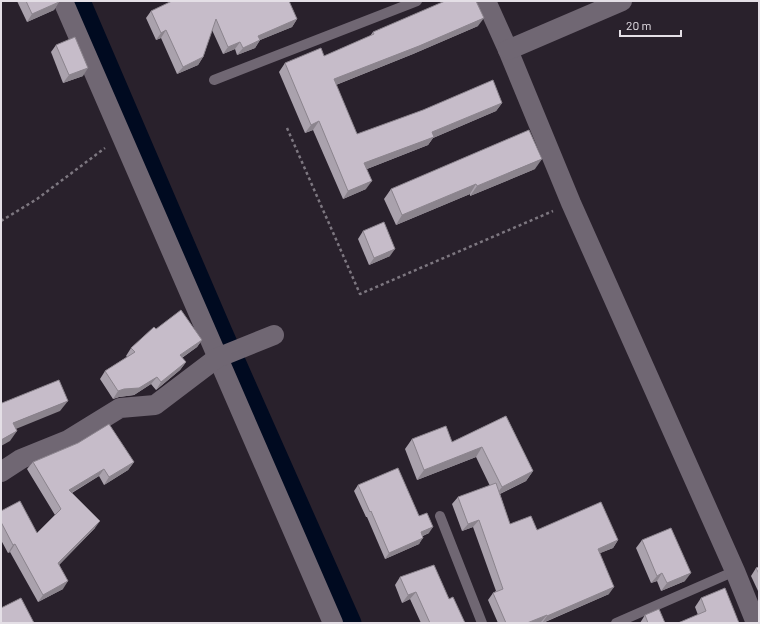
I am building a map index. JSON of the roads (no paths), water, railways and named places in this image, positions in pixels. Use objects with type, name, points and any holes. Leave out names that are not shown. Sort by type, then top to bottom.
[{"type":"street","points":[[63,1],[333,623]]},
{"type":"street","points":[[486,1],[508,50],[571,203],[735,571],[756,623]]},
{"type":"street","points":[[508,50],[622,1]]},
{"type":"street","points":[[1,472],[21,459],[68,440],[120,408],[155,405],[217,358],[274,335]]},
{"type":"lane","points":[[214,80],[417,1]]},
{"type":"lane","points":[[440,516],[482,623]]},
{"type":"lane","points":[[616,623],[735,571]]},
{"type":"waterway","points":[[80,1],[222,332],[351,623]]}]
